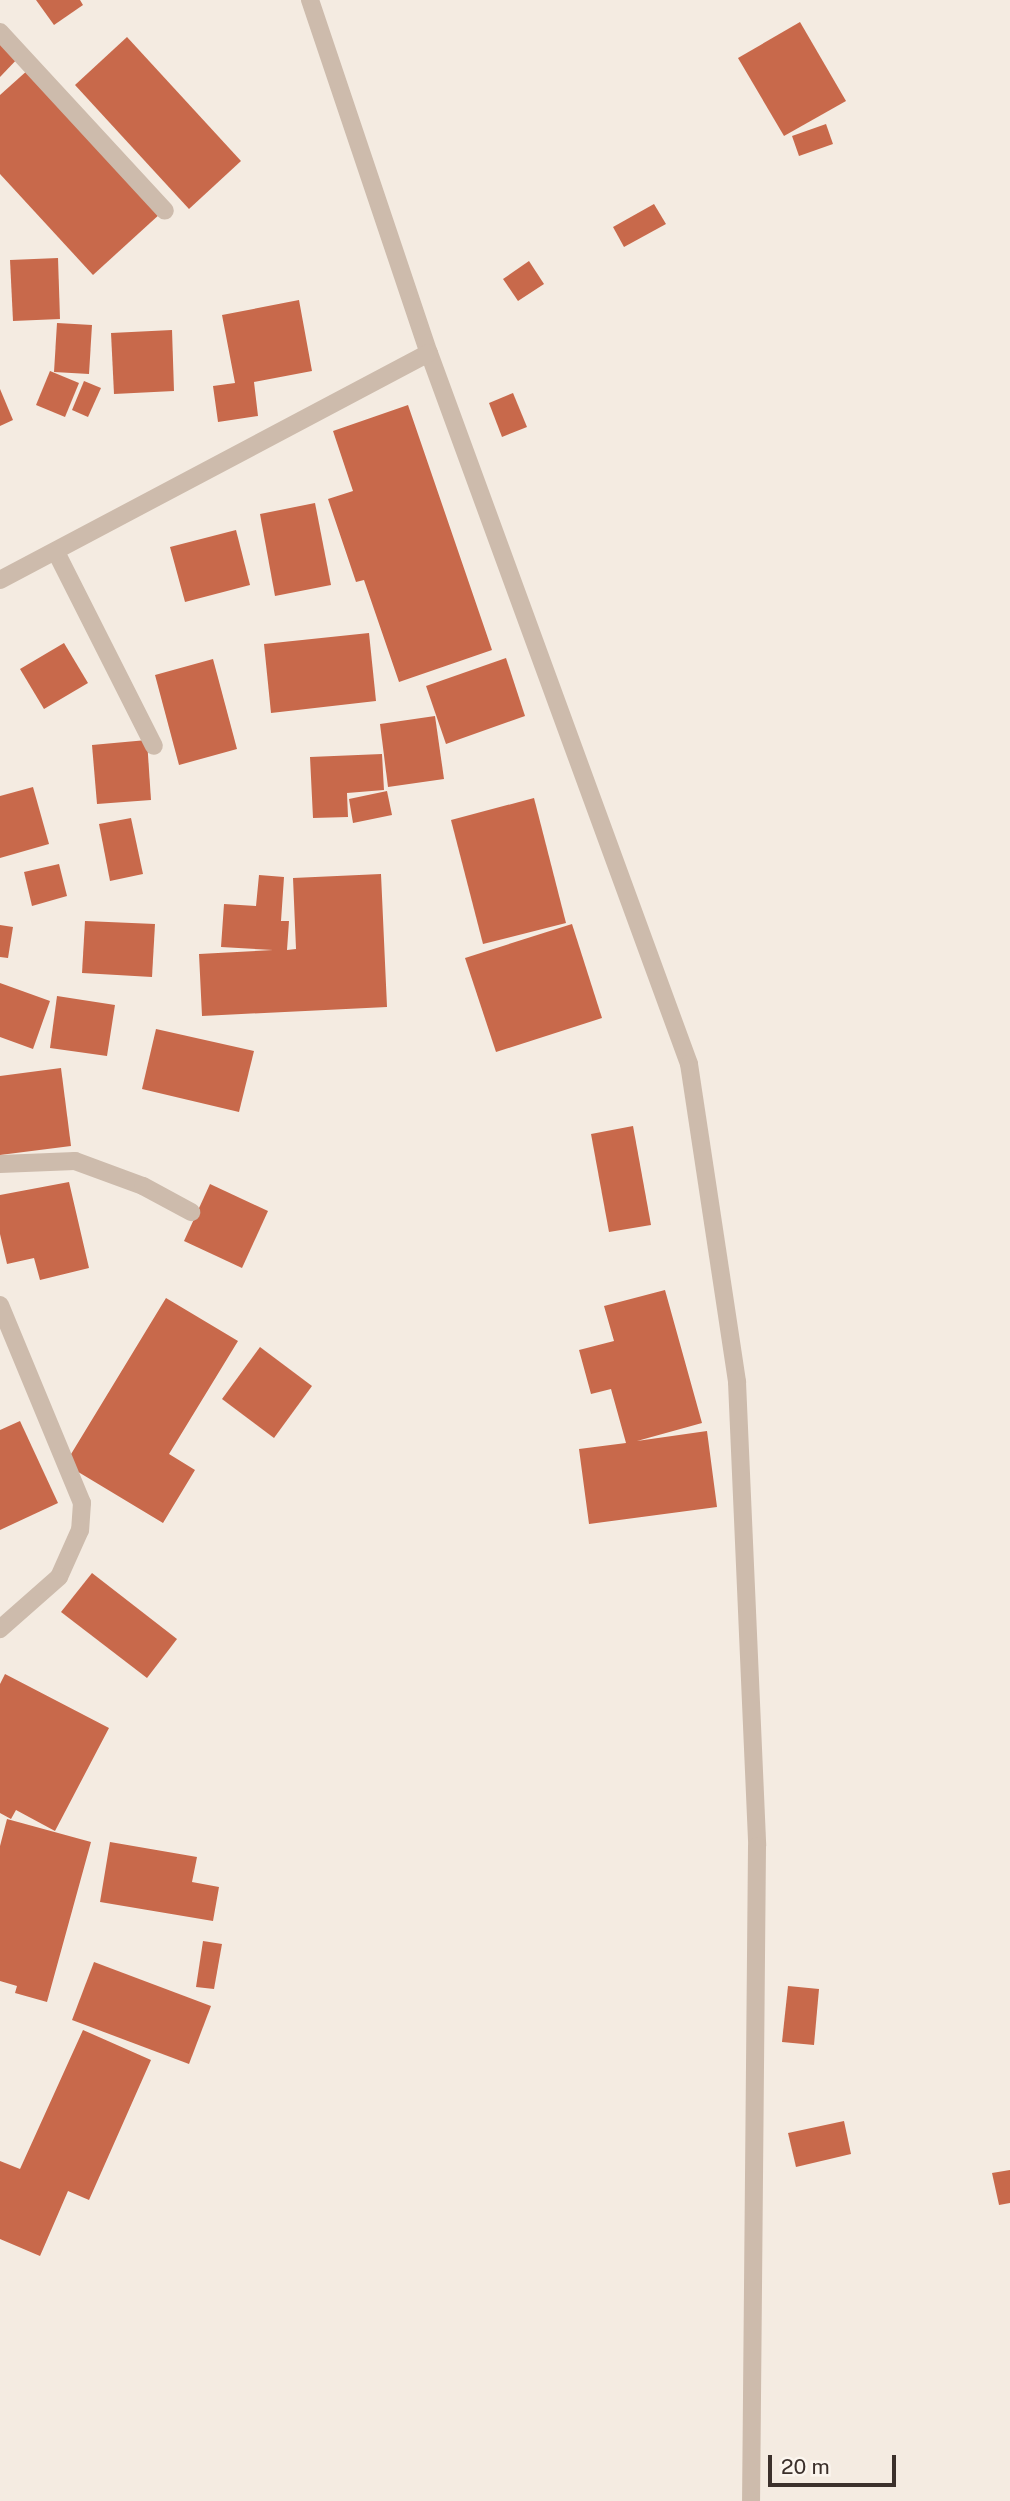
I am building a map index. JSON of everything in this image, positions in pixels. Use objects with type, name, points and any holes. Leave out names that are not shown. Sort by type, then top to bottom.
[{"type":"street","points":[[310,0],[429,353],[689,1064],[737,1382],[757,1846],[751,2501]]},
{"type":"street","points":[[0,32],[165,211]]},
{"type":"street","points":[[0,580],[429,353]]},
{"type":"street","points":[[56,552],[154,746]]},
{"type":"street","points":[[0,1164],[75,1161],[143,1186],[191,1212]]},
{"type":"street","points":[[0,1305],[82,1503],[80,1530],[59,1577],[0,1629]]},
{"type":"building","points":[[36,0],[80,0],[83,5],[54,25]]},
{"type":"building","points":[[800,22],[846,101],[784,136],[738,58]]},
{"type":"building","points":[[0,35],[21,55],[0,77]]},
{"type":"building","points":[[127,37],[241,161],[189,209],[75,85]]},
{"type":"building","points":[[29,69],[161,213],[93,275],[0,174],[0,95]]},
{"type":"building","points":[[826,124],[833,144],[799,156],[792,136]]},
{"type":"building","points":[[654,204],[666,224],[624,247],[613,227]]},
{"type":"building","points":[[58,258],[60,319],[13,321],[10,260]]},
{"type":"building","points":[[529,261],[544,284],[518,301],[503,279]]},
{"type":"building","points":[[299,300],[312,371],[254,382],[258,416],[218,422],[213,386],[235,383],[222,315]]},
{"type":"building","points":[[57,323],[92,325],[89,374],[54,372]]},
{"type":"building","points":[[172,330],[174,391],[114,394],[111,333]]},
{"type":"building","points":[[50,371],[79,383],[65,417],[36,405]]},
{"type":"building","points":[[84,381],[101,388],[88,417],[72,410]]},
{"type":"building","points":[[0,389],[13,420],[0,426]]},
{"type":"building","points":[[513,393],[527,427],[502,437],[489,403]]},
{"type":"building","points":[[408,405],[492,650],[399,682],[364,580],[356,582],[328,499],[353,491],[333,431]]},
{"type":"building","points":[[315,503],[331,585],[275,596],[260,514]]},
{"type":"building","points":[[236,530],[250,585],[185,602],[170,547]]},
{"type":"building","points":[[369,633],[376,701],[271,713],[264,644]]},
{"type":"building","points":[[64,643],[88,683],[44,709],[20,669]]},
{"type":"building","points":[[506,658],[525,716],[446,744],[426,686]]},
{"type":"building","points":[[213,659],[237,749],[179,765],[155,675]]},
{"type":"building","points":[[435,716],[444,779],[388,787],[380,724]]},
{"type":"building","points":[[147,740],[151,800],[97,804],[92,745]]},
{"type":"building","points":[[382,754],[384,790],[347,793],[348,817],[313,818],[310,757]]},
{"type":"building","points":[[33,787],[49,844],[0,858],[0,796]]},
{"type":"building","points":[[387,791],[392,815],[353,823],[349,799]]},
{"type":"building","points":[[534,798],[566,923],[483,944],[451,820]]},
{"type":"building","points":[[131,818],[143,874],[110,881],[99,824]]},
{"type":"building","points":[[59,864],[67,896],[32,906],[24,872]]},
{"type":"building","points":[[381,874],[387,1007],[202,1016],[199,954],[273,950],[221,947],[224,904],[256,906],[259,875],[284,877],[281,921],[289,921],[287,950],[296,949],[293,878]]},
{"type":"building","points":[[85,921],[155,924],[152,977],[82,973]]},
{"type":"building","points":[[572,924],[602,1018],[496,1052],[465,958]]},
{"type":"building","points":[[0,925],[13,927],[8,958],[0,957]]},
{"type":"building","points":[[0,983],[50,1001],[33,1049],[0,1037]]},
{"type":"building","points":[[57,996],[115,1005],[107,1056],[50,1048]]},
{"type":"building","points":[[156,1029],[254,1051],[239,1112],[142,1089]]},
{"type":"building","points":[[61,1068],[71,1146],[0,1155],[0,1076]]},
{"type":"building","points":[[633,1126],[651,1225],[609,1232],[591,1134]]},
{"type":"building","points":[[69,1182],[89,1268],[40,1280],[34,1258],[7,1264],[0,1234],[0,1195]]},
{"type":"building","points":[[210,1184],[268,1211],[242,1268],[184,1241]]},
{"type":"building","points":[[665,1290],[702,1423],[637,1441],[707,1431],[717,1507],[589,1524],[579,1449],[626,1443],[611,1389],[591,1394],[579,1350],[614,1341],[604,1306]]},
{"type":"building","points":[[166,1298],[238,1341],[169,1454],[195,1470],[163,1523],[65,1464]]},
{"type":"building","points":[[260,1347],[312,1386],[274,1438],[222,1399]]},
{"type":"building","points":[[20,1421],[58,1503],[0,1530],[0,1430]]},
{"type":"building","points":[[92,1573],[177,1639],[147,1678],[61,1612]]},
{"type":"building","points":[[5,1674],[109,1728],[55,1831],[16,1810],[11,1819],[0,1813],[0,1684]]},
{"type":"building","points":[[7,1819],[91,1842],[47,2002],[15,1993],[17,1986],[0,1981],[0,1846]]},
{"type":"building","points":[[110,1842],[197,1857],[192,1882],[219,1887],[213,1921],[100,1902]]},
{"type":"building","points":[[203,1941],[222,1944],[214,1989],[196,1987]]},
{"type":"building","points":[[94,1962],[211,2006],[189,2064],[72,2020]]},
{"type":"building","points":[[788,1986],[819,1989],[814,2045],[782,2042]]},
{"type":"building","points":[[83,2030],[151,2060],[89,2200],[68,2191],[40,2256],[0,2239],[0,2161],[20,2169]]},
{"type":"building","points":[[844,2121],[851,2154],[796,2167],[788,2133]]},
{"type":"building","points":[[1010,2170],[1010,2203],[999,2205],[992,2173]]}]
